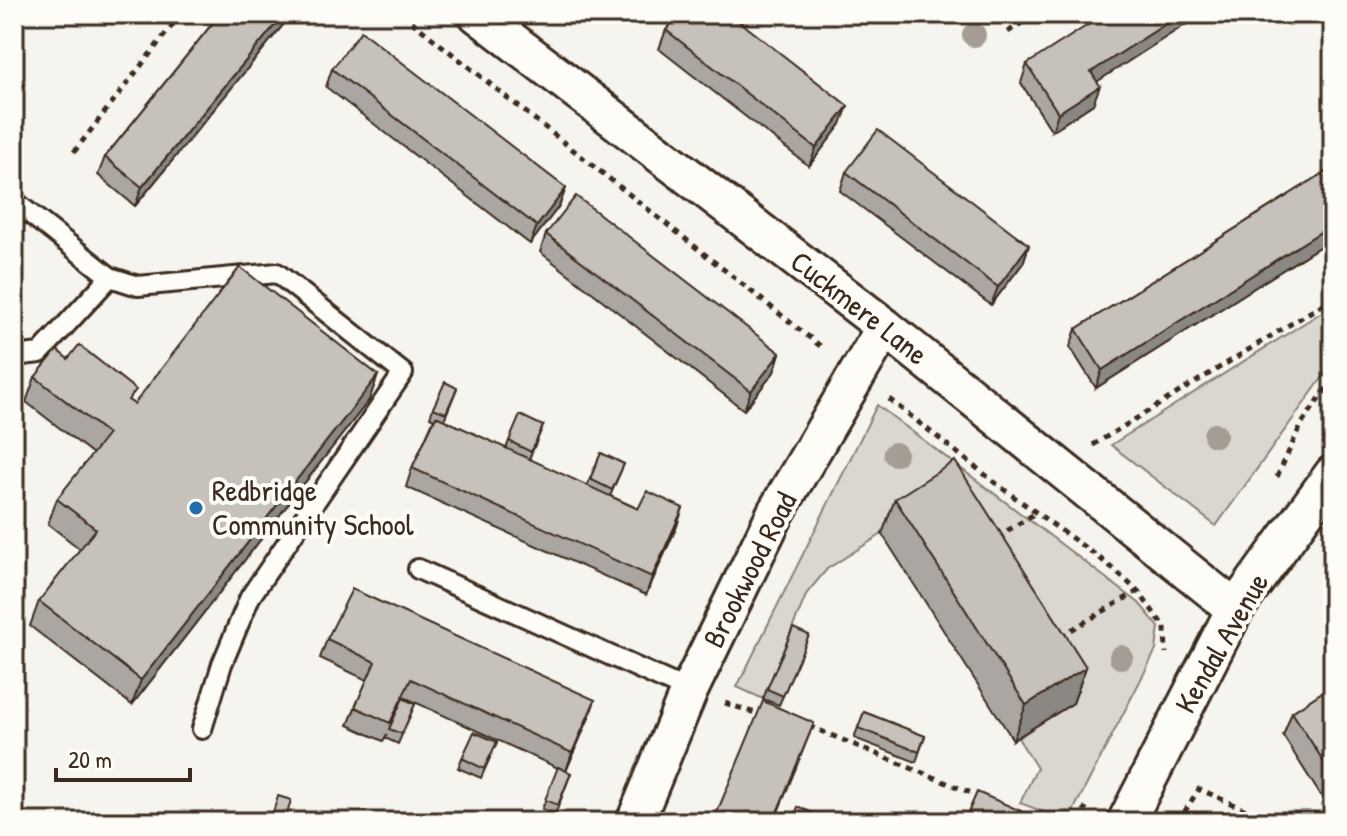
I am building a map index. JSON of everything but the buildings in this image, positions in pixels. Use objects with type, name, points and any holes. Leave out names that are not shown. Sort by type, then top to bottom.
[{"type":"street","name":"Cuckmere Lane","points":[[477,14],[885,327],[1235,609]]},
{"type":"street","name":"Brookwood Road","points":[[635,822],[706,696],[776,512],[885,327]]},
{"type":"street","name":"Kendal Avenue","points":[[1126,822],[1235,609],[1333,474]]},
{"type":"lane","points":[[14,201],[110,277],[138,286],[277,273],[403,373],[250,597],[222,664],[202,729]]},
{"type":"lane","points":[[14,356],[40,353],[110,277]]},
{"type":"lane","points":[[418,569],[706,696]]},
{"type":"path","points":[[74,152],[181,14]]},
{"type":"path","points":[[1008,32],[1035,14]]},
{"type":"path","points":[[1092,445],[1333,298]]},
{"type":"path","points":[[1275,482],[1301,425],[1333,379]]},
{"type":"path","points":[[988,543],[1078,482]]},
{"type":"path","points":[[1052,642],[1138,591]]},
{"type":"path","points":[[706,696],[765,717],[769,708]]},
{"type":"path","points":[[804,724],[988,800]]},
{"type":"path","points":[[1178,822],[1199,789],[1273,822]]},
{"type":"path","points":[[1002,806],[1041,822]]},
{"type":"shaded area","points":[[1333,305],[1333,363],[1216,526],[1111,445]]},
{"type":"shaded area","points":[[877,405],[1139,603],[1159,627],[1156,650],[1068,821],[1020,803],[1037,768],[1018,738],[1073,702],[942,496],[827,569],[807,593],[763,699],[737,687]]},
{"type":"place","name":"Redbridge Community School","points":[[196,508]]}]
